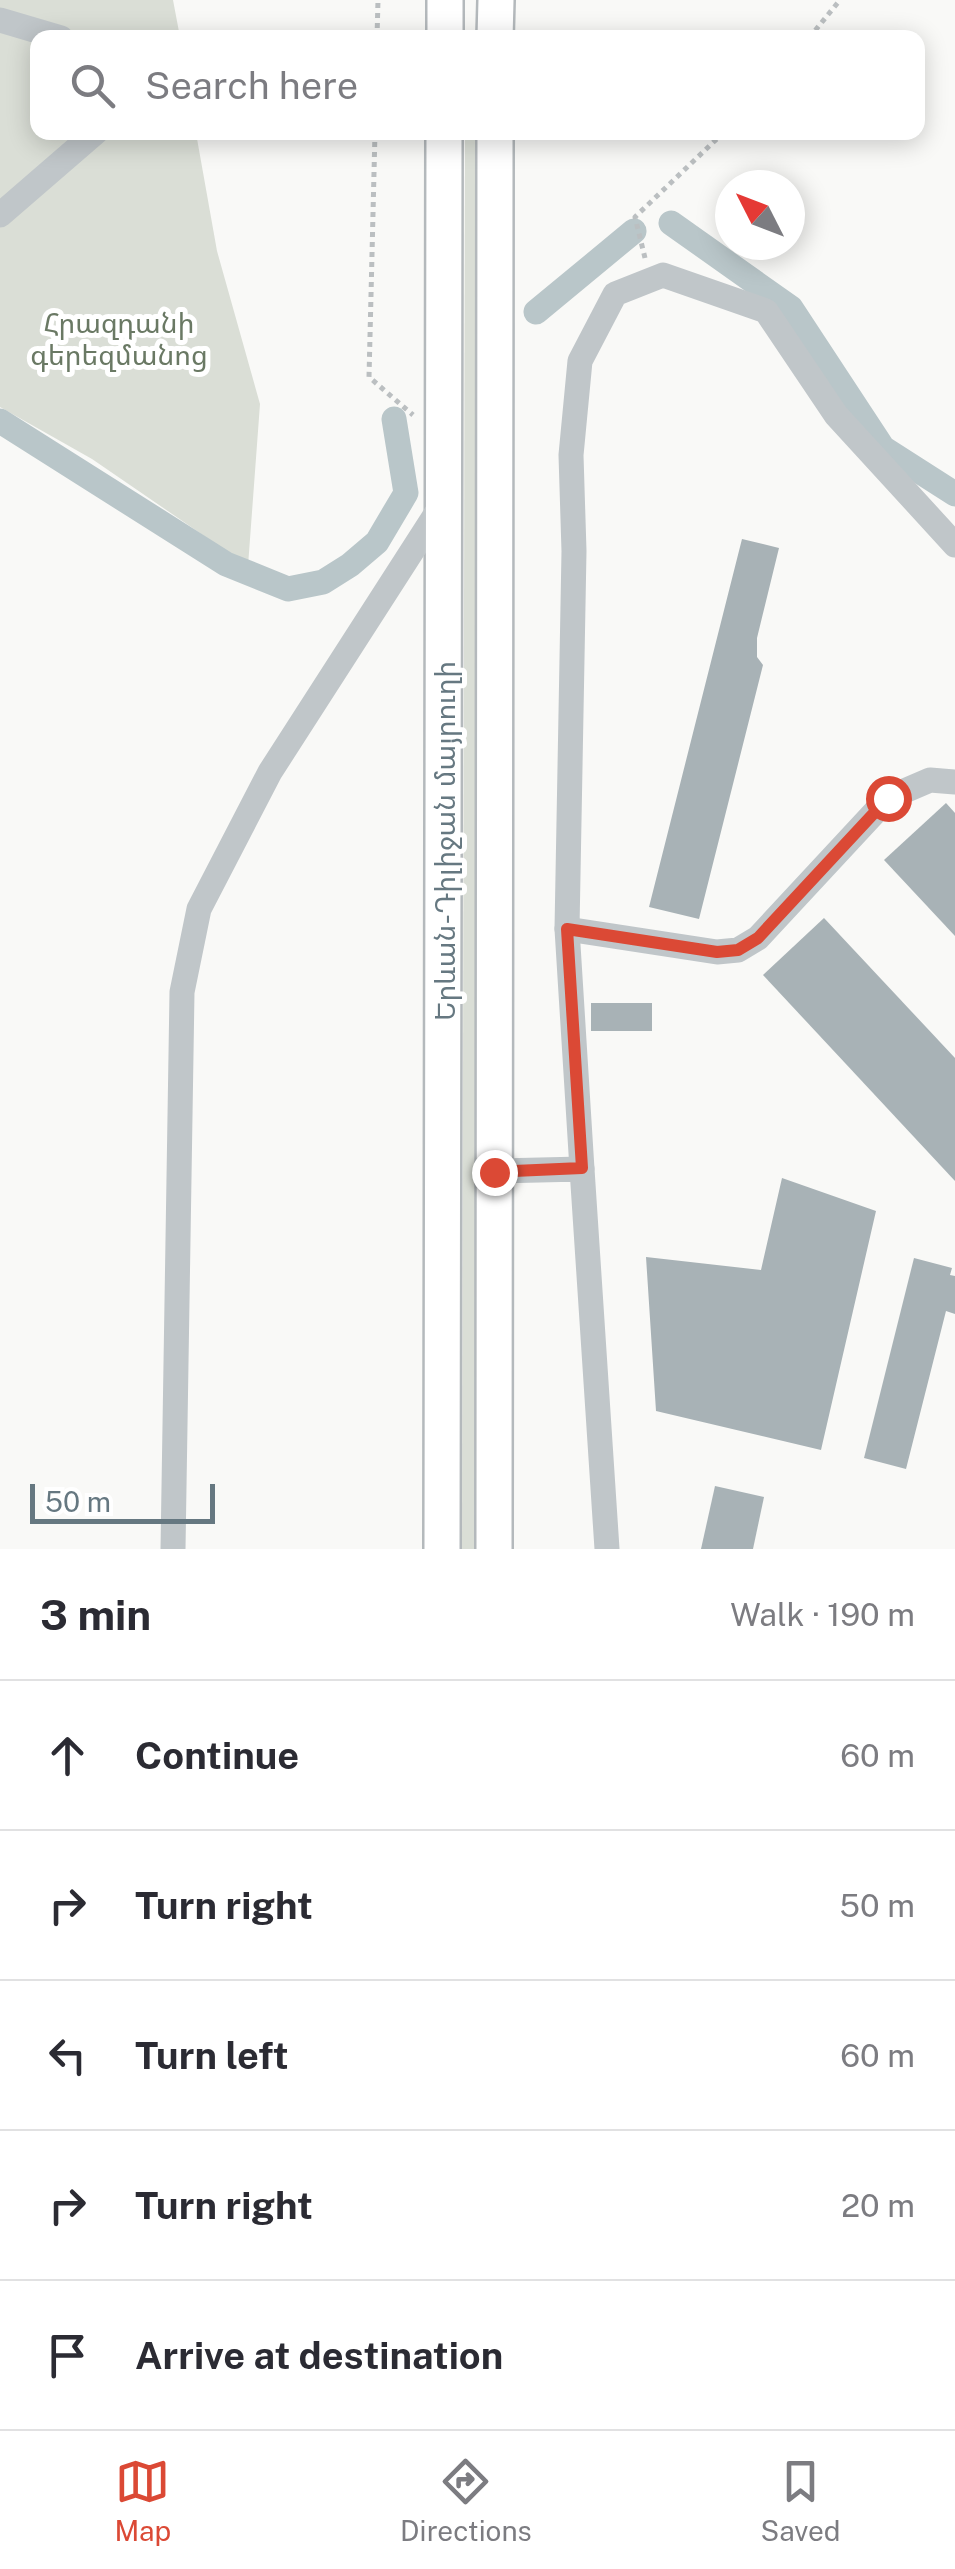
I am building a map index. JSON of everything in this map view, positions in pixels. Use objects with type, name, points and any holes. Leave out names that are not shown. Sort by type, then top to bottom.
[{"type":"highway","points":[[445,0],[445,30]]},
{"type":"highway","points":[[496,0],[496,30]]},
{"type":"highway","name":"Երևան-Դիլիջան մայրուղի","points":[[442,1549],[444,140]]},
{"type":"highway","name":"Երևան-Դիլիջան մայրուղի","points":[[494,1549],[495,140]]},
{"type":"street","points":[[0,20],[34,30]]},
{"type":"street","points":[[0,216],[87,140]]},
{"type":"street","points":[[607,1549],[567,929],[574,551],[571,455],[580,361],[616,294],[663,275],[766,311],[836,415],[955,544]]},
{"type":"street","points":[[172,1549],[182,992],[199,909],[270,772],[444,503]]},
{"type":"street","points":[[567,929],[717,952],[738,950],[758,938],[888,798],[930,780],[955,782]]},
{"type":"street","points":[[494,1172],[582,1168]]},
{"type":"path","points":[[377,30],[378,0]]},
{"type":"path","points":[[816,30],[840,0]]},
{"type":"path","points":[[375,140],[369,377],[417,418]]},
{"type":"path","points":[[650,280],[635,217],[716,140]]},
{"type":"green space","name":"Հրազդանի գերեզմանոց","points":[[0,0],[173,0],[179,30],[30,30],[30,140],[197,140],[217,251],[260,404],[248,566],[92,459],[0,407]]},
{"type":"green space","points":[[465,140],[483,140],[480,1549],[462,1549]]},
{"type":"building","points":[[742,539],[779,548],[757,638],[757,657],[763,665],[699,919],[649,907]]},
{"type":"building","points":[[946,803],[955,813],[955,936],[884,860]]},
{"type":"building","points":[[824,918],[955,1058],[955,1181],[763,975]]},
{"type":"building","points":[[591,1003],[652,1003],[652,1031],[591,1031]]},
{"type":"building","points":[[782,1178],[876,1211],[821,1450],[656,1411],[646,1257],[761,1270]]},
{"type":"building","points":[[914,1258],[952,1268],[955,1314],[946,1311],[906,1469],[864,1458]]},
{"type":"building","points":[[715,1486],[764,1497],[753,1549],[701,1549]]},
{"type":"waterway","points":[[671,223],[791,308],[883,448],[955,494]]},
{"type":"waterway","points":[[536,312],[634,231]]},
{"type":"waterway","points":[[0,421],[226,564],[288,589],[323,582],[377,542],[406,493],[394,419]]},
{"type":"route","points":[[494,1172],[582,1168],[567,929],[717,952],[738,950],[758,938],[888,798]]}]
